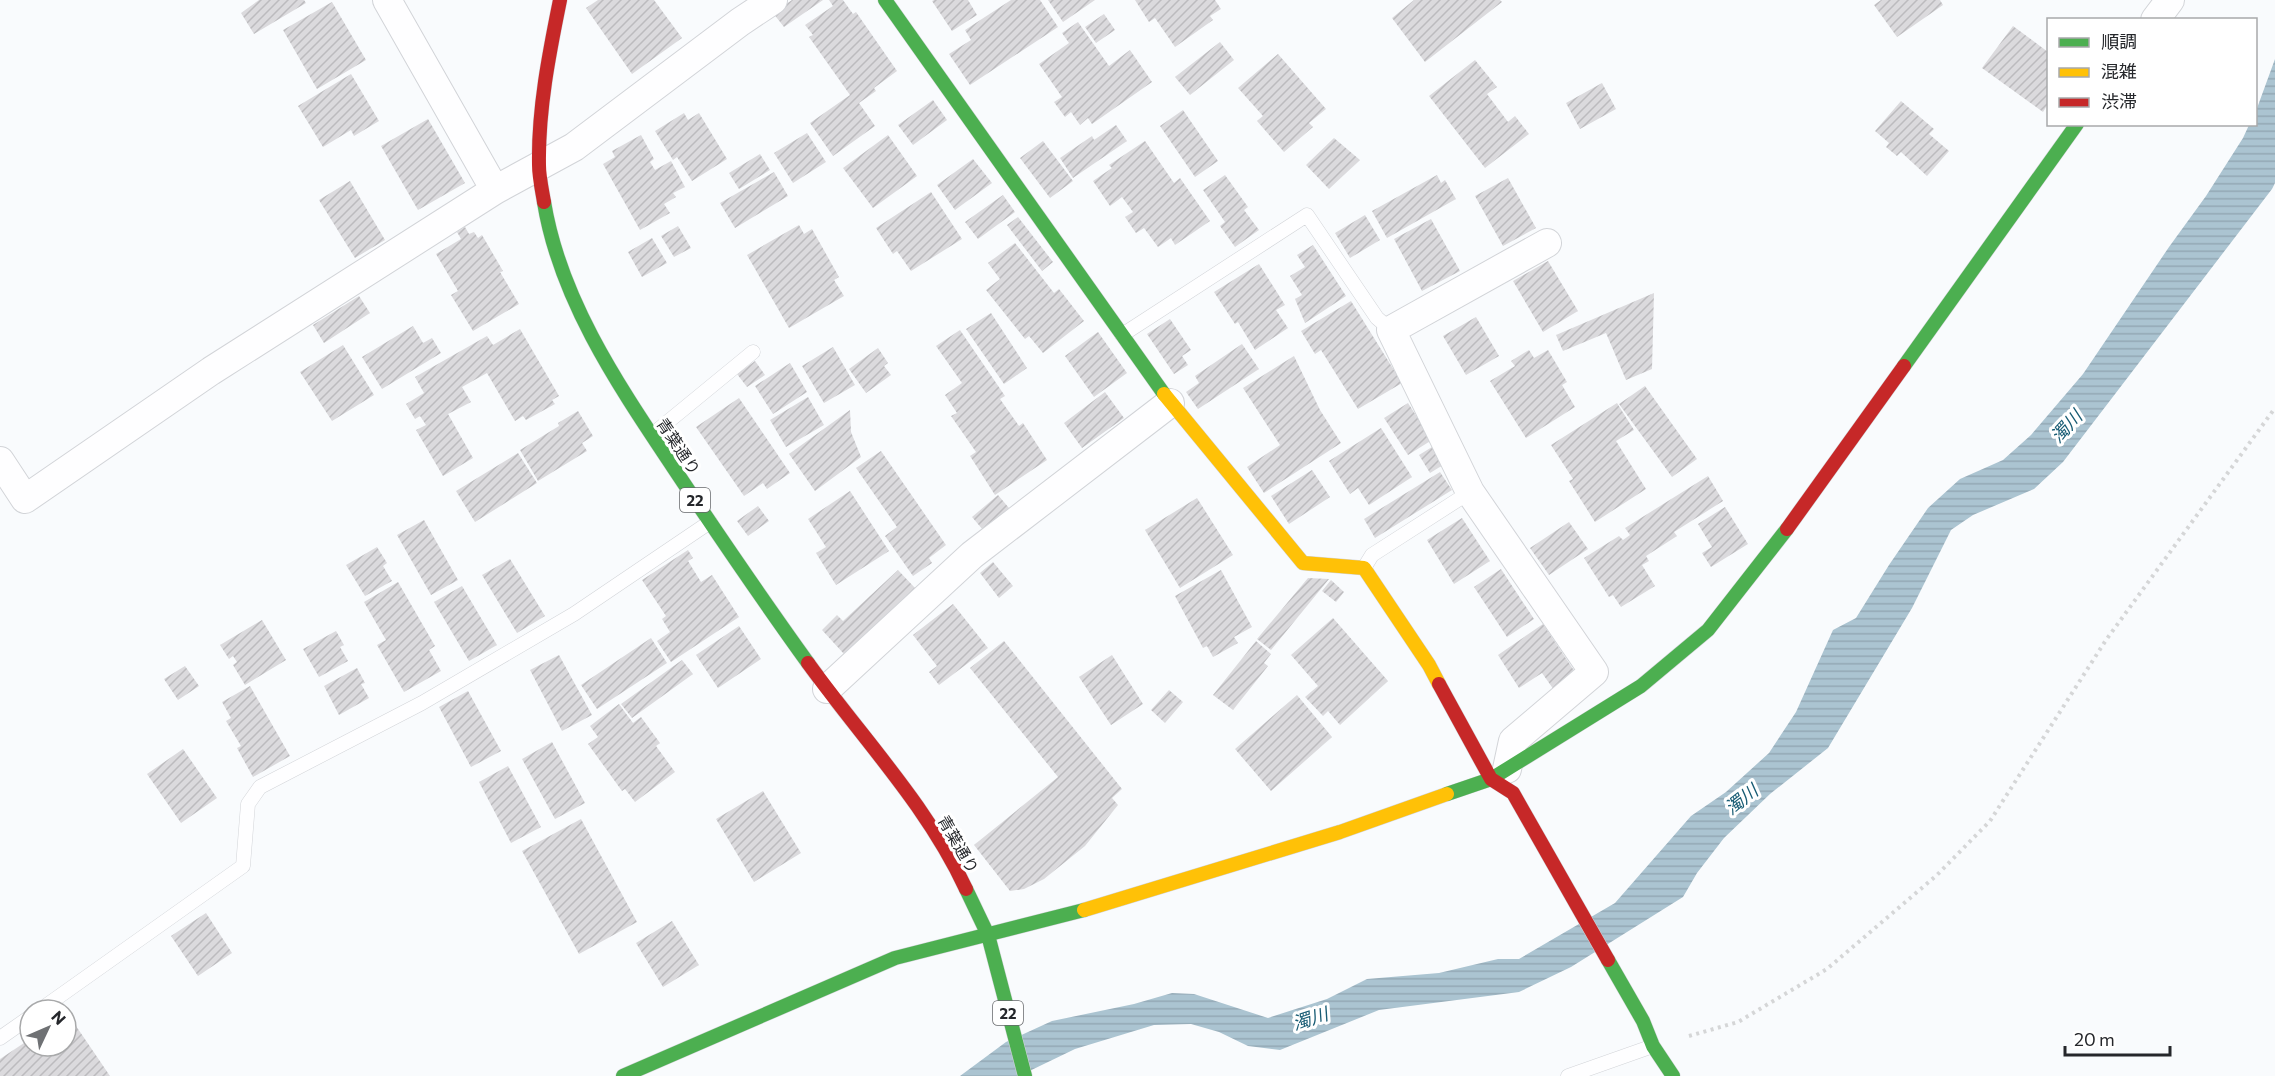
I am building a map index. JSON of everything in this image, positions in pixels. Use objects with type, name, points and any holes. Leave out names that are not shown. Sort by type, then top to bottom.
[{"type":"street","points":[[387,0],[495,190]]},
{"type":"street","name":"青葉通り","points":[[560,0],[550,48],[539,166],[544,206],[559,264],[584,321],[636,411],[741,570],[827,689],[911,796],[953,861],[988,935],[1025,1076]]},
{"type":"street","points":[[0,461],[25,499],[212,371],[495,190],[574,147],[740,22],[773,0]]},
{"type":"street","points":[[885,0],[1170,403],[1303,562],[1364,568],[1504,780],[1643,1021],[1653,1046],[1673,1076]]},
{"type":"street","points":[[2156,18],[2170,0]]},
{"type":"street","points":[[623,1076],[895,958],[1095,907],[1504,780],[1641,686],[1707,630],[1802,509],[2076,126]]},
{"type":"street","points":[[1504,780],[1513,741],[1594,672],[1470,492],[1391,330],[1547,243]]},
{"type":"street","points":[[827,689],[972,555],[1170,403]]},
{"type":"lane","points":[[1122,335],[1307,215],[1377,318],[1391,330]]},
{"type":"lane","points":[[653,434],[753,352]]},
{"type":"lane","points":[[1364,568],[1372,555],[1470,492]]},
{"type":"lane","points":[[57,998],[243,866],[248,804],[260,787],[422,703],[574,614],[710,522]]},
{"type":"lane","points":[[0,1038],[18,1025]]},
{"type":"lane","points":[[1568,1076],[1653,1046]]},
{"type":"path","points":[[1653,1046],[1738,1022],[1827,969],[1938,875],[1990,821],[2106,639],[2275,408]]},
{"type":"water","name":"濁川","points":[[2275,59],[2275,183],[2272,189],[2063,462],[2034,489],[1973,515],[1951,530],[1912,608],[1828,748],[1770,794],[1724,838],[1697,873],[1683,897],[1571,967],[1519,992],[1379,1010],[1280,1050],[1248,1046],[1219,1032],[1191,1024],[1154,1025],[1075,1049],[1019,1076],[960,1076],[1006,1042],[1052,1021],[1134,1004],[1172,993],[1194,994],[1268,1018],[1327,999],[1367,979],[1439,973],[1498,959],[1519,959],[1615,903],[1691,816],[1726,792],[1769,753],[1796,712],[1833,630],[1856,618],[1928,508],[1960,479],[2003,460],[2031,435],[2083,374],[2206,196],[2249,126],[2257,126],[2257,108]]},
{"type":"building","points":[[259,0],[304,0],[306,3],[254,34],[241,13]]},
{"type":"building","points":[[598,0],[654,0],[682,38],[632,74],[586,8]]},
{"type":"building","points":[[792,0],[823,0],[784,27],[773,13]]},
{"type":"building","points":[[829,0],[843,0],[853,14],[856,12],[897,71],[874,88],[876,91],[859,103],[875,126],[833,156],[810,123],[850,95],[809,37],[813,35],[805,25],[833,6]]},
{"type":"building","points":[[968,0],[977,15],[952,31],[932,1]]},
{"type":"building","points":[[1011,0],[1040,0],[1058,27],[970,85],[949,54],[971,40],[965,30]]},
{"type":"building","points":[[1048,0],[1095,0],[1063,22]]},
{"type":"building","points":[[1135,0],[1215,0],[1221,9],[1210,16],[1213,20],[1175,47],[1155,18],[1149,22]]},
{"type":"building","points":[[1414,0],[1500,0],[1502,2],[1425,62],[1392,18]]},
{"type":"building","points":[[1881,0],[1940,0],[1943,5],[1897,37],[1874,5]]},
{"type":"building","points":[[332,2],[366,60],[317,89],[283,30]]},
{"type":"building","points":[[1104,14],[1115,30],[1096,43],[1085,27]]},
{"type":"building","points":[[1078,22],[1109,66],[1130,50],[1152,82],[1092,124],[1088,118],[1080,125],[1071,112],[1065,117],[1054,102],[1062,97],[1039,64],[1069,43],[1062,33]]},
{"type":"building","points":[[2013,26],[2047,51],[2047,106],[2043,112],[1982,68]]},
{"type":"building","points":[[1220,42],[1234,60],[1190,95],[1175,77]]},
{"type":"building","points":[[1278,54],[1326,109],[1309,123],[1313,127],[1284,152],[1257,121],[1263,116],[1238,88]]},
{"type":"building","points":[[1475,60],[1497,87],[1487,94],[1508,122],[1515,116],[1529,134],[1485,168],[1429,96]]},
{"type":"building","points":[[351,74],[379,121],[354,136],[351,130],[323,147],[298,106]]},
{"type":"building","points":[[1602,83],[1616,109],[1580,129],[1566,103]]},
{"type":"building","points":[[933,100],[947,120],[913,145],[898,125]]},
{"type":"building","points":[[1901,101],[1934,129],[1929,134],[1949,151],[1927,176],[1901,152],[1897,156],[1886,147],[1889,143],[1875,131]]},
{"type":"building","points":[[1183,110],[1218,161],[1195,177],[1160,126]]},
{"type":"building","points":[[684,113],[688,120],[699,113],[727,159],[692,181],[677,157],[673,160],[655,131]]},
{"type":"building","points":[[428,119],[465,183],[418,210],[381,146]]},
{"type":"building","points":[[1116,125],[1127,141],[1073,178],[1060,158],[1092,136],[1094,140]]},
{"type":"building","points":[[807,133],[826,162],[793,183],[774,153]]},
{"type":"building","points":[[641,135],[654,159],[650,162],[655,170],[671,161],[685,187],[673,193],[676,197],[664,204],[670,213],[640,230],[603,164],[615,157],[612,151]]},
{"type":"building","points":[[888,135],[917,176],[873,208],[843,168]]},
{"type":"building","points":[[1334,138],[1360,160],[1329,189],[1306,165]]},
{"type":"building","points":[[1043,141],[1073,181],[1050,198],[1020,158]]},
{"type":"building","points":[[1145,141],[1174,183],[1180,178],[1210,221],[1175,245],[1171,238],[1158,247],[1144,228],[1136,233],[1125,217],[1133,212],[1122,197],[1110,206],[1093,181],[1112,168],[1109,165]]},
{"type":"building","points":[[760,154],[770,170],[739,189],[729,173]]},
{"type":"building","points":[[973,159],[992,183],[955,210],[937,185]]},
{"type":"building","points":[[774,172],[788,196],[735,228],[720,203]]},
{"type":"building","points":[[1225,175],[1248,207],[1244,210],[1259,230],[1235,247],[1220,226],[1225,222],[1203,190]]},
{"type":"building","points":[[1437,175],[1441,183],[1445,180],[1456,199],[1387,238],[1372,211]]},
{"type":"building","points":[[1508,178],[1536,228],[1503,246],[1475,196]]},
{"type":"building","points":[[350,181],[385,240],[355,258],[319,200]]},
{"type":"building","points":[[931,192],[962,239],[911,271],[897,251],[893,254],[876,228]]},
{"type":"building","points":[[1003,195],[1015,212],[978,239],[965,222]]},
{"type":"building","points":[[1365,215],[1380,240],[1350,258],[1335,233]]},
{"type":"building","points":[[1018,217],[1053,262],[1042,271],[1007,225]]},
{"type":"building","points":[[1431,219],[1460,271],[1422,291],[1394,239]]},
{"type":"building","points":[[799,225],[804,234],[812,229],[839,277],[834,280],[844,296],[789,328],[747,255]]},
{"type":"building","points":[[678,226],[691,248],[674,257],[661,236]]},
{"type":"building","points":[[465,227],[469,234],[474,232],[478,238],[482,235],[519,304],[473,331],[451,295],[458,291],[436,254],[461,239],[457,232]]},
{"type":"building","points":[[652,238],[667,263],[642,277],[628,252]]},
{"type":"building","points":[[1015,243],[1054,293],[1059,289],[1084,321],[1043,353],[1029,336],[1025,339],[986,290],[1000,279],[988,263]]},
{"type":"building","points":[[1313,245],[1346,296],[1305,323],[1295,299],[1302,295],[1290,276],[1305,267],[1297,255]]},
{"type":"building","points":[[1548,261],[1578,311],[1543,332],[1513,281]]},
{"type":"building","points":[[1259,264],[1285,305],[1276,310],[1288,328],[1255,350],[1238,322],[1235,324],[1214,292]]},
{"type":"building","points":[[1654,293],[1652,369],[1626,380],[1606,333],[1563,351],[1556,335]]},
{"type":"building","points":[[359,296],[370,313],[324,343],[313,325]]},
{"type":"building","points":[[1351,301],[1402,383],[1358,409],[1321,350],[1315,354],[1301,331]]},
{"type":"building","points":[[991,313],[1027,368],[1004,384],[966,329]]},
{"type":"building","points":[[1476,317],[1499,356],[1466,375],[1443,336]]},
{"type":"building","points":[[1170,319],[1191,350],[1182,356],[1188,365],[1174,374],[1147,334]]},
{"type":"building","points":[[413,326],[423,343],[432,338],[441,353],[382,389],[362,357]]},
{"type":"building","points":[[520,329],[559,396],[552,400],[555,404],[526,420],[523,416],[515,421],[487,373],[462,387],[471,402],[448,414],[473,458],[443,476],[416,430],[426,425],[420,416],[415,419],[406,404],[424,393],[415,377],[487,336],[493,345]]},
{"type":"building","points":[[960,330],[1005,396],[1000,399],[1019,426],[1023,423],[1047,460],[995,495],[970,456],[976,452],[951,416],[957,413],[945,395],[962,383],[936,346]]},
{"type":"building","points":[[1098,332],[1127,373],[1094,397],[1065,356]]},
{"type":"building","points":[[1242,344],[1259,369],[1198,409],[1186,392],[1199,383],[1195,376]]},
{"type":"building","points":[[343,345],[374,395],[332,421],[300,372]]},
{"type":"building","points":[[833,347],[855,385],[824,403],[802,366]]},
{"type":"building","points":[[878,348],[888,363],[884,366],[891,375],[866,393],[849,369]]},
{"type":"building","points":[[1529,350],[1534,358],[1548,350],[1567,382],[1562,385],[1575,407],[1526,438],[1490,381],[1515,366],[1511,361]]},
{"type":"building","points":[[1294,356],[1320,410],[1341,443],[1264,493],[1247,467],[1280,445],[1243,388]]},
{"type":"building","points":[[755,361],[765,375],[747,387],[737,374]]},
{"type":"building","points":[[790,363],[807,392],[773,414],[755,386]]},
{"type":"building","points":[[1645,386],[1697,459],[1672,477],[1619,404]]},
{"type":"building","points":[[1105,392],[1124,418],[1082,448],[1064,423]]},
{"type":"building","points":[[808,397],[824,425],[786,447],[770,420]]},
{"type":"building","points":[[739,398],[790,473],[767,489],[763,483],[744,496],[696,427]]},
{"type":"building","points":[[1408,403],[1432,440],[1408,455],[1384,418]]},
{"type":"building","points":[[1617,403],[1634,430],[1616,441],[1646,489],[1595,522],[1569,481],[1573,479],[1551,445]]},
{"type":"building","points":[[850,410],[851,432],[861,457],[815,491],[789,454]]},
{"type":"building","points":[[578,411],[593,436],[582,443],[587,451],[538,481],[520,450],[559,426],[558,423]]},
{"type":"building","points":[[1381,428],[1412,477],[1369,505],[1358,488],[1350,494],[1329,461]]},
{"type":"building","points":[[1432,447],[1443,465],[1430,473],[1419,455]]},
{"type":"building","points":[[881,451],[946,545],[929,558],[932,563],[913,576],[885,536],[897,527],[856,468]]},
{"type":"building","points":[[518,453],[537,483],[475,522],[456,491]]},
{"type":"building","points":[[1312,470],[1330,497],[1289,524],[1271,496]]},
{"type":"building","points":[[1440,472],[1452,490],[1375,538],[1364,519]]},
{"type":"building","points":[[1708,476],[1723,501],[1674,532],[1677,536],[1646,556],[1649,561],[1642,565],[1655,586],[1621,607],[1613,595],[1609,597],[1584,558],[1619,536],[1623,540],[1630,535],[1625,528]]},
{"type":"building","points":[[850,491],[889,551],[836,585],[816,553],[826,547],[808,519]]},
{"type":"building","points":[[998,495],[1009,508],[983,530],[972,517]]},
{"type":"building","points":[[1197,498],[1233,555],[1180,588],[1145,530]]},
{"type":"building","points":[[758,506],[769,521],[748,536],[737,521]]},
{"type":"building","points":[[1725,507],[1748,544],[1711,567],[1702,553],[1712,547],[1698,524]]},
{"type":"building","points":[[1462,518],[1490,561],[1454,584],[1427,540]]},
{"type":"building","points":[[424,520],[458,580],[431,595],[397,535]]},
{"type":"building","points":[[1569,522],[1588,549],[1549,575],[1530,548]]},
{"type":"building","points":[[377,547],[387,563],[383,566],[392,581],[365,596],[346,565]]},
{"type":"building","points":[[688,550],[693,558],[688,561],[701,582],[712,575],[739,617],[671,662],[657,641],[670,632],[662,619],[666,616],[642,580]]},
{"type":"building","points":[[510,559],[545,616],[517,633],[482,575]]},
{"type":"building","points":[[993,562],[1013,586],[999,598],[980,573]]},
{"type":"building","points":[[1501,569],[1534,619],[1507,637],[1474,587]]},
{"type":"building","points":[[898,570],[915,588],[844,654],[822,630],[837,615],[843,621]]},
{"type":"building","points":[[1221,570],[1252,627],[1234,637],[1238,643],[1213,657],[1207,646],[1203,648],[1175,596]]},
{"type":"building","points":[[1308,578],[1329,579],[1271,650],[1257,639]]},
{"type":"building","points":[[1331,580],[1344,592],[1336,602],[1322,591]]},
{"type":"building","points":[[398,582],[435,646],[429,650],[441,671],[404,692],[377,645],[386,640],[364,602]]},
{"type":"building","points":[[462,586],[497,645],[469,661],[434,602]]},
{"type":"building","points":[[953,604],[988,648],[939,685],[929,672],[937,666],[913,635]]},
{"type":"building","points":[[1333,618],[1388,681],[1340,725],[1328,711],[1323,716],[1305,697],[1318,686],[1291,655]]},
{"type":"building","points":[[262,620],[286,660],[245,685],[233,665],[237,662],[233,656],[229,659],[220,645]]},
{"type":"building","points":[[1543,624],[1577,675],[1554,690],[1542,673],[1519,688],[1498,655]]},
{"type":"building","points":[[739,626],[761,659],[718,688],[696,655]]},
{"type":"building","points":[[336,631],[344,645],[340,647],[348,661],[319,677],[303,649]]},
{"type":"building","points":[[651,638],[667,663],[597,709],[581,685]]},
{"type":"building","points":[[1004,641],[1122,789],[1112,798],[1118,805],[1085,846],[1044,879],[1024,889],[1010,891],[974,845],[1058,777],[970,668]]},
{"type":"building","points":[[1256,641],[1271,654],[1264,663],[1268,666],[1233,710],[1213,695]]},
{"type":"building","points":[[559,655],[592,715],[562,731],[530,670]]},
{"type":"building","points":[[1112,655],[1143,704],[1111,725],[1079,677]]},
{"type":"building","points":[[682,660],[693,674],[632,718],[621,704]]},
{"type":"building","points":[[185,666],[199,686],[178,700],[164,679]]},
{"type":"building","points":[[357,668],[365,683],[361,684],[369,698],[339,715],[324,686]]},
{"type":"building","points":[[250,686],[290,756],[253,777],[237,748],[241,746],[226,721],[231,718],[222,702]]},
{"type":"building","points":[[1169,690],[1183,702],[1165,723],[1151,710]]},
{"type":"building","points":[[468,691],[501,751],[471,767],[439,707]]},
{"type":"building","points":[[1297,695],[1332,737],[1271,791],[1235,749]]},
{"type":"building","points":[[619,704],[633,723],[641,717],[660,743],[656,746],[675,772],[635,802],[625,789],[622,791],[588,744],[598,737],[590,726]]},
{"type":"building","points":[[552,742],[585,803],[555,819],[522,759]]},
{"type":"building","points":[[183,749],[217,798],[181,823],[147,774]]},
{"type":"building","points":[[508,766],[541,827],[511,843],[479,782]]},
{"type":"building","points":[[763,791],[801,853],[754,882],[716,819]]},
{"type":"building","points":[[581,819],[637,922],[579,954],[522,851]]},
{"type":"building","points":[[206,913],[232,953],[198,976],[171,936]]},
{"type":"building","points":[[672,921],[699,965],[663,987],[636,943]]},
{"type":"building","points":[[78,1029],[110,1076],[0,1076],[0,1059],[18,1047],[18,1058],[78,1058]]},
{"type":"traffic: fast","points":[[885,0],[1164,394]]},
{"type":"traffic: fast","points":[[1904,366],[2076,126]]},
{"type":"traffic: fast","points":[[544,202],[563,273],[594,341],[706,516],[808,663]]},
{"type":"traffic: fast","points":[[1447,794],[1491,779],[1641,686],[1708,630],[1787,529]]},
{"type":"traffic: fast","points":[[966,889],[988,935],[1025,1076]]},
{"type":"traffic: fast","points":[[623,1076],[895,958],[1084,910]]},
{"type":"traffic: fast","points":[[1608,960],[1643,1021],[1653,1046],[1673,1076]]},
{"type":"traffic: slow","points":[[1164,394],[1303,563],[1364,568],[1429,665],[1439,684]]},
{"type":"traffic: slow","points":[[1084,910],[1340,832],[1447,794]]},
{"type":"traffic: jam","points":[[544,202],[539,170],[540,124],[548,61],[560,0]]},
{"type":"traffic: jam","points":[[1787,529],[1904,366]]},
{"type":"traffic: jam","points":[[808,663],[913,800],[950,858],[966,889]]},
{"type":"traffic: jam","points":[[1439,684],[1491,779],[1513,793],[1608,960]]}]
